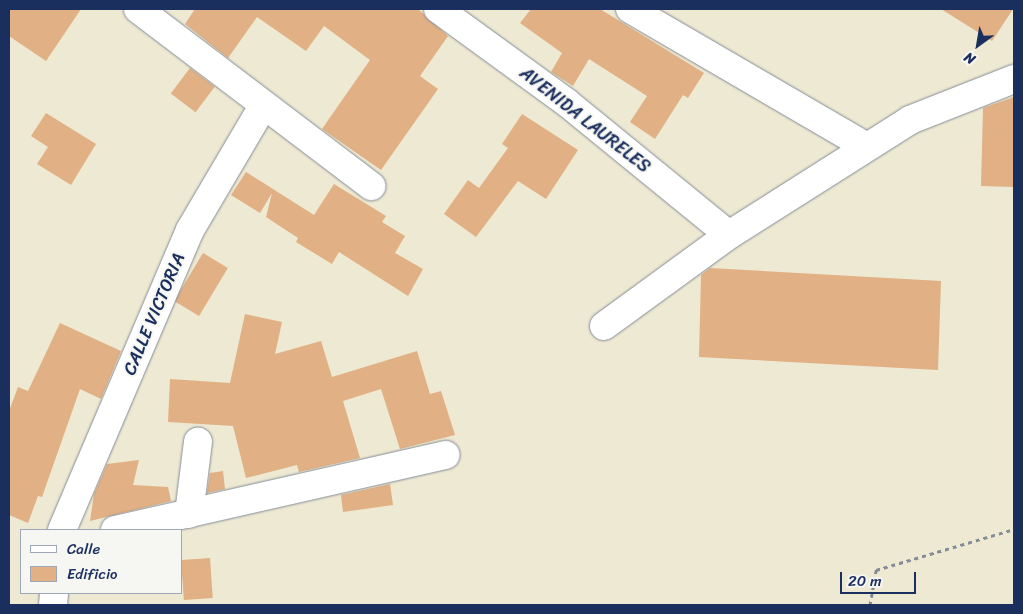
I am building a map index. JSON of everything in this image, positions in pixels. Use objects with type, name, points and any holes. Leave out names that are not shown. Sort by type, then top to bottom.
[{"type":"street","points":[[138,9],[263,106],[371,186]]},
{"type":"street","name":"AVENIDA LAURELES","points":[[438,9],[566,102],[729,235]]},
{"type":"street","points":[[630,9],[866,147]]},
{"type":"street","points":[[604,326],[729,235],[910,120],[1014,79]]},
{"type":"street","name":"CALLE VICTORIA","points":[[62,529],[190,230],[263,106]]},
{"type":"street","points":[[188,514],[198,442]]},
{"type":"street","points":[[120,529],[446,455]]},
{"type":"path","points":[[870,605],[876,570],[1014,529]]},
{"type":"building","points":[[9,9],[81,9],[46,61],[9,36]]},
{"type":"building","points":[[195,9],[418,9],[448,36],[420,76],[438,89],[381,170],[322,129],[370,60],[324,26],[306,51],[257,17],[228,58],[185,24]]},
{"type":"building","points":[[531,9],[600,9],[704,73],[688,98],[683,95],[655,139],[630,122],[647,96],[589,59],[573,86],[551,72],[562,53],[520,23]]},
{"type":"building","points":[[941,9],[1013,9],[992,41]]},
{"type":"building","points":[[190,68],[215,87],[195,112],[171,94]]},
{"type":"building","points":[[1014,97],[1014,187],[981,186],[983,108]]},
{"type":"building","points":[[46,113],[96,144],[71,185],[37,164],[48,147],[31,136]]},
{"type":"building","points":[[522,114],[578,150],[546,199],[518,181],[476,237],[444,214],[468,180],[479,188],[508,148],[502,144]]},
{"type":"building","points":[[246,172],[314,215],[334,184],[386,216],[382,222],[405,236],[395,253],[423,269],[408,296],[339,252],[332,264],[296,242],[298,238],[266,217],[272,193],[260,213],[231,195]]},
{"type":"building","points":[[203,253],[228,268],[199,316],[174,301]]},
{"type":"building","points":[[710,268],[941,281],[938,370],[699,357],[701,275]]},
{"type":"building","points":[[245,314],[282,322],[275,354],[321,341],[332,377],[417,351],[430,394],[441,391],[455,435],[400,449],[381,389],[343,401],[360,458],[299,472],[297,465],[246,478],[233,426],[168,422],[170,379],[230,383]]},
{"type":"building","points":[[60,323],[121,351],[101,399],[80,389],[42,497],[38,496],[28,523],[9,515],[9,411],[18,387],[28,391]]},
{"type":"building","points":[[139,460],[133,485],[168,487],[171,501],[90,521],[94,494],[107,464]]},
{"type":"building","points":[[223,471],[225,489],[207,493],[210,473]]},
{"type":"building","points":[[390,484],[393,505],[343,512],[341,495]]},
{"type":"building","points":[[210,558],[213,598],[184,600],[182,560]]}]
